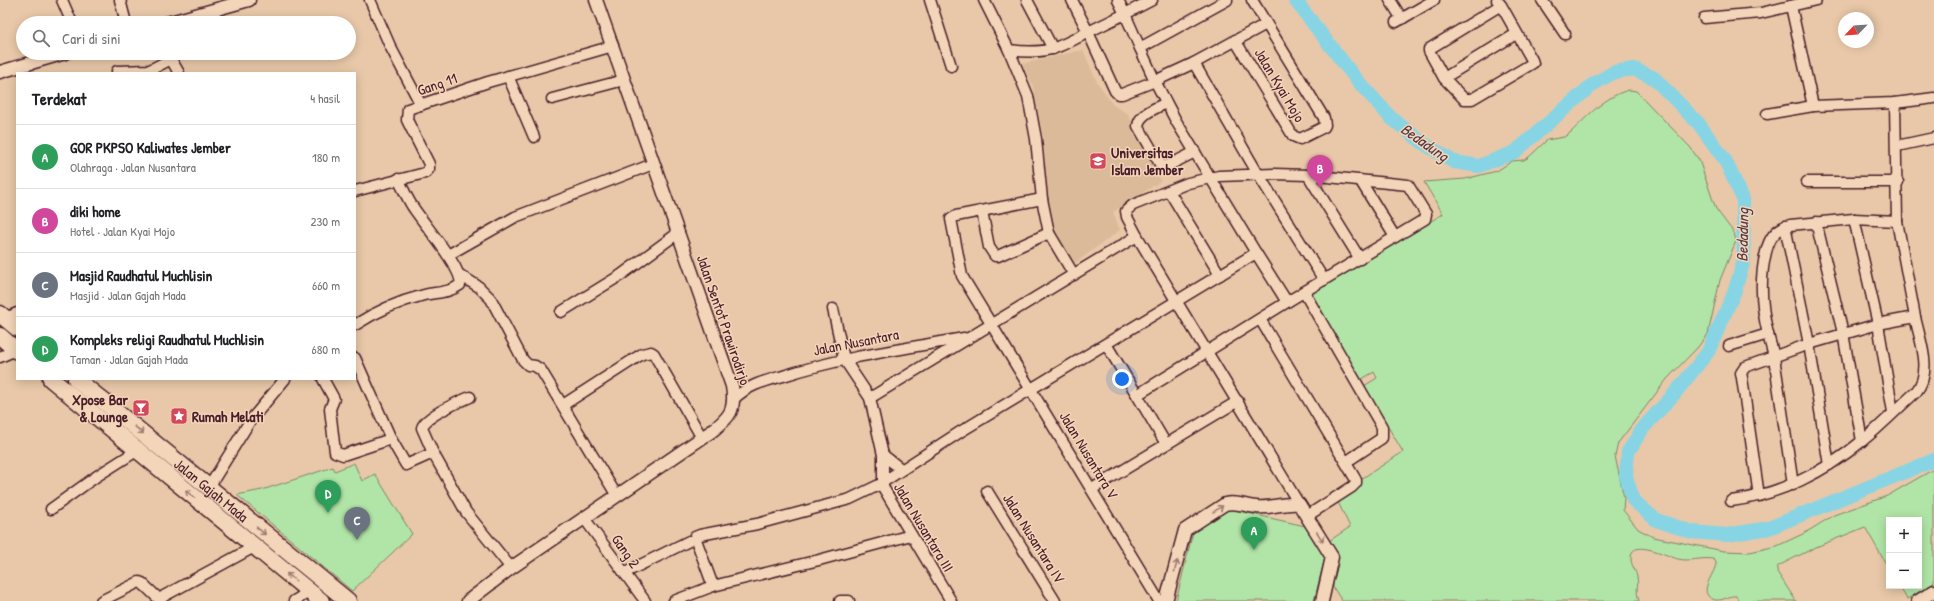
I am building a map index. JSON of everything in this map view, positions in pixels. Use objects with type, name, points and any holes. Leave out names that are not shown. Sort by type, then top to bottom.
[{"type":"highway","points":[[0,336],[16,350]]},
{"type":"highway","name":"Jalan Gajah Mada","points":[[53,380],[254,548],[315,596]]},
{"type":"highway","name":"Jalan Gajah Mada","points":[[77,380],[348,601]]},
{"type":"street","points":[[62,0],[69,16]]},
{"type":"street","points":[[120,0],[124,16]]},
{"type":"street","points":[[191,16],[249,0]]},
{"type":"street","points":[[370,0],[390,46],[421,104]]},
{"type":"street","name":"Jalan Sentot Prawirodirjo","points":[[468,601],[511,568],[702,438],[726,420],[731,413],[734,399],[732,386],[596,0]]},
{"type":"street","points":[[930,0],[951,66]]},
{"type":"street","points":[[984,0],[1009,50],[1028,96],[1036,139],[1042,199],[1049,233],[1074,275]]},
{"type":"street","points":[[1027,0],[1053,49]]},
{"type":"street","points":[[1072,0],[1088,32]]},
{"type":"street","points":[[1118,0],[1166,103],[1287,302]]},
{"type":"street","points":[[1009,50],[1035,53],[1053,49],[1152,0]]},
{"type":"street","points":[[1140,48],[1227,0]]},
{"type":"street","name":"Jalan Kyai Mojo","points":[[1235,40],[1296,139],[1302,139],[1324,127],[1325,121],[1252,0]]},
{"type":"street","points":[[1390,0],[1399,20],[1434,0]]},
{"type":"street","points":[[1542,0],[1565,34]]},
{"type":"street","points":[[1704,18],[1761,13],[1816,0]]},
{"type":"street","points":[[1499,3],[1533,62],[1532,65],[1469,100],[1461,98],[1444,78],[1429,52],[1429,49],[1499,3]]},
{"type":"street","points":[[1792,6],[1813,106]]},
{"type":"street","name":"Jalan Kyai Mojo","points":[[1088,32],[1115,91],[1120,94],[1156,81],[1194,63],[1266,24]]},
{"type":"street","points":[[1444,78],[1516,34]]},
{"type":"street","name":"Gang 11","points":[[356,191],[425,173],[429,169],[430,164],[407,120],[408,110],[421,104],[508,76],[613,46]]},
{"type":"street","points":[[0,72],[41,60]]},
{"type":"street","points":[[117,71],[150,70],[164,60]]},
{"type":"street","points":[[171,60],[178,72]]},
{"type":"street","points":[[1194,63],[1258,174],[1324,280]]},
{"type":"street","points":[[508,76],[534,137]]},
{"type":"street","points":[[552,98],[624,80]]},
{"type":"street","points":[[1767,114],[1813,106],[1895,103],[1934,98]]},
{"type":"street","points":[[1166,103],[1142,117],[1138,126],[1160,164],[1163,166],[1169,165],[1195,152]]},
{"type":"street","points":[[1731,502],[1759,496],[1793,485],[1829,466],[1862,441],[1916,392],[1925,377],[1925,368],[1914,317],[1897,221],[1898,182],[1895,103]]},
{"type":"street","points":[[1897,146],[1934,138]]},
{"type":"street","points":[[448,255],[515,217],[653,164]]},
{"type":"street","points":[[1137,395],[1208,351],[1260,320],[1287,302],[1424,221],[1426,217],[1411,188],[1404,184],[1308,175],[1258,174],[1212,177],[1188,183],[1132,205],[1126,211],[1137,236],[1178,301],[1208,351],[1238,401],[1300,504],[1307,516],[1332,557],[1322,601]]},
{"type":"street","points":[[1308,175],[1360,259]]},
{"type":"street","points":[[398,180],[411,205],[448,255],[460,275],[479,287],[491,299],[523,360],[528,365],[535,366],[541,370],[617,496]]},
{"type":"street","points":[[1360,180],[1395,237]]},
{"type":"street","points":[[1807,182],[1898,182]]},
{"type":"street","points":[[1169,191],[1220,275]]},
{"type":"street","points":[[1042,199],[982,210],[990,247],[995,256],[1049,233]]},
{"type":"street","name":"Jalan Nusantara V","points":[[982,210],[956,216],[951,219],[962,276],[1159,601]]},
{"type":"street","points":[[1793,485],[1774,357],[1760,290],[1762,266],[1770,237],[1785,226],[1816,222],[1854,219],[1897,221]]},
{"type":"street","points":[[1854,219],[1878,324],[1893,412]]},
{"type":"street","points":[[1816,222],[1843,333],[1862,441]]},
{"type":"street","points":[[1785,226],[1809,344],[1829,466]]},
{"type":"street","points":[[561,312],[620,274],[678,233]]},
{"type":"street","points":[[870,398],[1137,236]]},
{"type":"street","points":[[713,586],[695,537],[756,524],[850,499],[882,483],[901,469],[960,432],[1032,390],[1256,253]]},
{"type":"street","points":[[356,324],[370,315],[424,295],[449,291],[460,285],[460,275]]},
{"type":"street","points":[[1304,292],[1382,427],[1382,438],[1346,462]]},
{"type":"street","name":"Jalan Nusantara III","points":[[833,309],[844,359],[870,398],[883,455],[882,483],[949,600]]},
{"type":"street","points":[[1759,496],[1741,373],[1745,367],[1843,333],[1914,317]]},
{"type":"street","points":[[1260,320],[1356,480],[1354,485],[1307,516]]},
{"type":"street","points":[[1729,346],[1768,334]]},
{"type":"street","name":"Jalan Nusantara","points":[[750,386],[810,367],[844,359],[970,337]]},
{"type":"street","points":[[1106,344],[1166,444]]},
{"type":"street","points":[[0,357],[16,351]]},
{"type":"street","points":[[563,405],[642,354],[651,352],[654,354],[702,438]]},
{"type":"street","points":[[356,360],[391,439],[406,465],[433,454]]},
{"type":"street","points":[[209,487],[250,421],[283,380]]},
{"type":"street","points":[[324,380],[334,399],[330,409],[335,452],[343,455],[391,439]]},
{"type":"street","points":[[732,386],[750,386]]},
{"type":"street","points":[[734,399],[750,386]]},
{"type":"street","points":[[470,397],[458,402],[424,422],[422,428],[433,454],[466,512],[511,568]]},
{"type":"street","points":[[1092,489],[1238,401]]},
{"type":"street","points":[[51,509],[97,476],[138,450]]},
{"type":"street","points":[[883,455],[901,469]]},
{"type":"street","name":"Jalan Nusantara IV","points":[[987,491],[1055,601]]},
{"type":"street","points":[[1166,601],[1188,527],[1225,504],[1231,502],[1262,507],[1289,503],[1300,504]]},
{"type":"street","name":"Gang 2","points":[[584,518],[645,601]]},
{"type":"street","points":[[674,601],[713,586],[819,560],[911,535]]},
{"type":"street","points":[[624,573],[689,541]]},
{"type":"street","points":[[101,601],[139,582],[160,600],[254,548]]},
{"type":"street","points":[[1918,601],[1934,591]]},
{"type":"street","points":[[294,601],[315,596]]},
{"type":"street","points":[[840,601],[849,601]]},
{"type":"shaded area","name":"Universitas Islam Jember","points":[[1083,50],[1097,82],[1113,105],[1128,114],[1161,181],[1113,212],[1120,230],[1071,266],[1050,225],[1044,141],[1033,86],[1022,64]]},
{"type":"green space","points":[[1629,90],[1636,91],[1690,147],[1699,160],[1716,209],[1734,233],[1736,241],[1720,280],[1708,334],[1697,348],[1667,379],[1618,443],[1615,456],[1624,498],[1623,510],[1638,529],[1653,537],[1724,551],[1750,552],[1777,546],[1805,533],[1834,515],[1887,496],[1934,469],[1934,583],[1907,599],[1901,589],[1922,589],[1922,517],[1886,517],[1886,564],[1865,527],[1816,547],[1778,566],[1777,572],[1796,601],[1739,601],[1736,596],[1715,600],[1709,597],[1706,593],[1708,582],[1715,567],[1716,562],[1713,559],[1682,560],[1643,548],[1636,549],[1632,552],[1631,559],[1637,577],[1637,594],[1639,601],[1342,601],[1333,587],[1338,564],[1329,541],[1350,527],[1338,502],[1357,490],[1358,481],[1403,452],[1364,386],[1377,378],[1374,372],[1360,380],[1312,298],[1314,291],[1443,214],[1424,182],[1465,179],[1497,171],[1512,161],[1524,160],[1547,140],[1564,137],[1570,133],[1604,102]]},
{"type":"green space","points":[[354,463],[362,481],[375,474],[412,534],[352,591],[237,495],[262,490],[333,467],[335,471]]},
{"type":"green space","points":[[1230,509],[1305,526],[1325,558],[1314,601],[1176,601],[1193,532]]},
{"type":"waterway","name":"Bedadung","points":[[1295,0],[1356,79],[1391,118],[1423,143],[1454,162],[1479,166],[1515,152],[1592,85],[1614,72],[1634,69],[1654,78],[1699,124],[1725,160],[1743,199],[1744,260],[1734,293],[1708,352],[1676,392],[1643,428],[1628,452],[1626,476],[1633,500],[1656,520],[1692,532],[1727,535],[1769,528],[1934,460]]},
{"type":"place","name":"Universitas Islam Jember","points":[[1098,161]]},
{"type":"place","name":"diki home","points":[[1320,188]]},
{"type":"place","name":"Xpose Bar & Lounge","points":[[141,408]]},
{"type":"place","name":"Rumah Melati","points":[[179,416]]},
{"type":"place","name":"Kompleks religi Raudhatul Muchlisin","points":[[328,513]]},
{"type":"place","name":"Masjid Raudhatul Muchlisin","points":[[357,540]]},
{"type":"place","name":"GOR PKPSO Kaliwates Jember","points":[[1254,550]]}]
